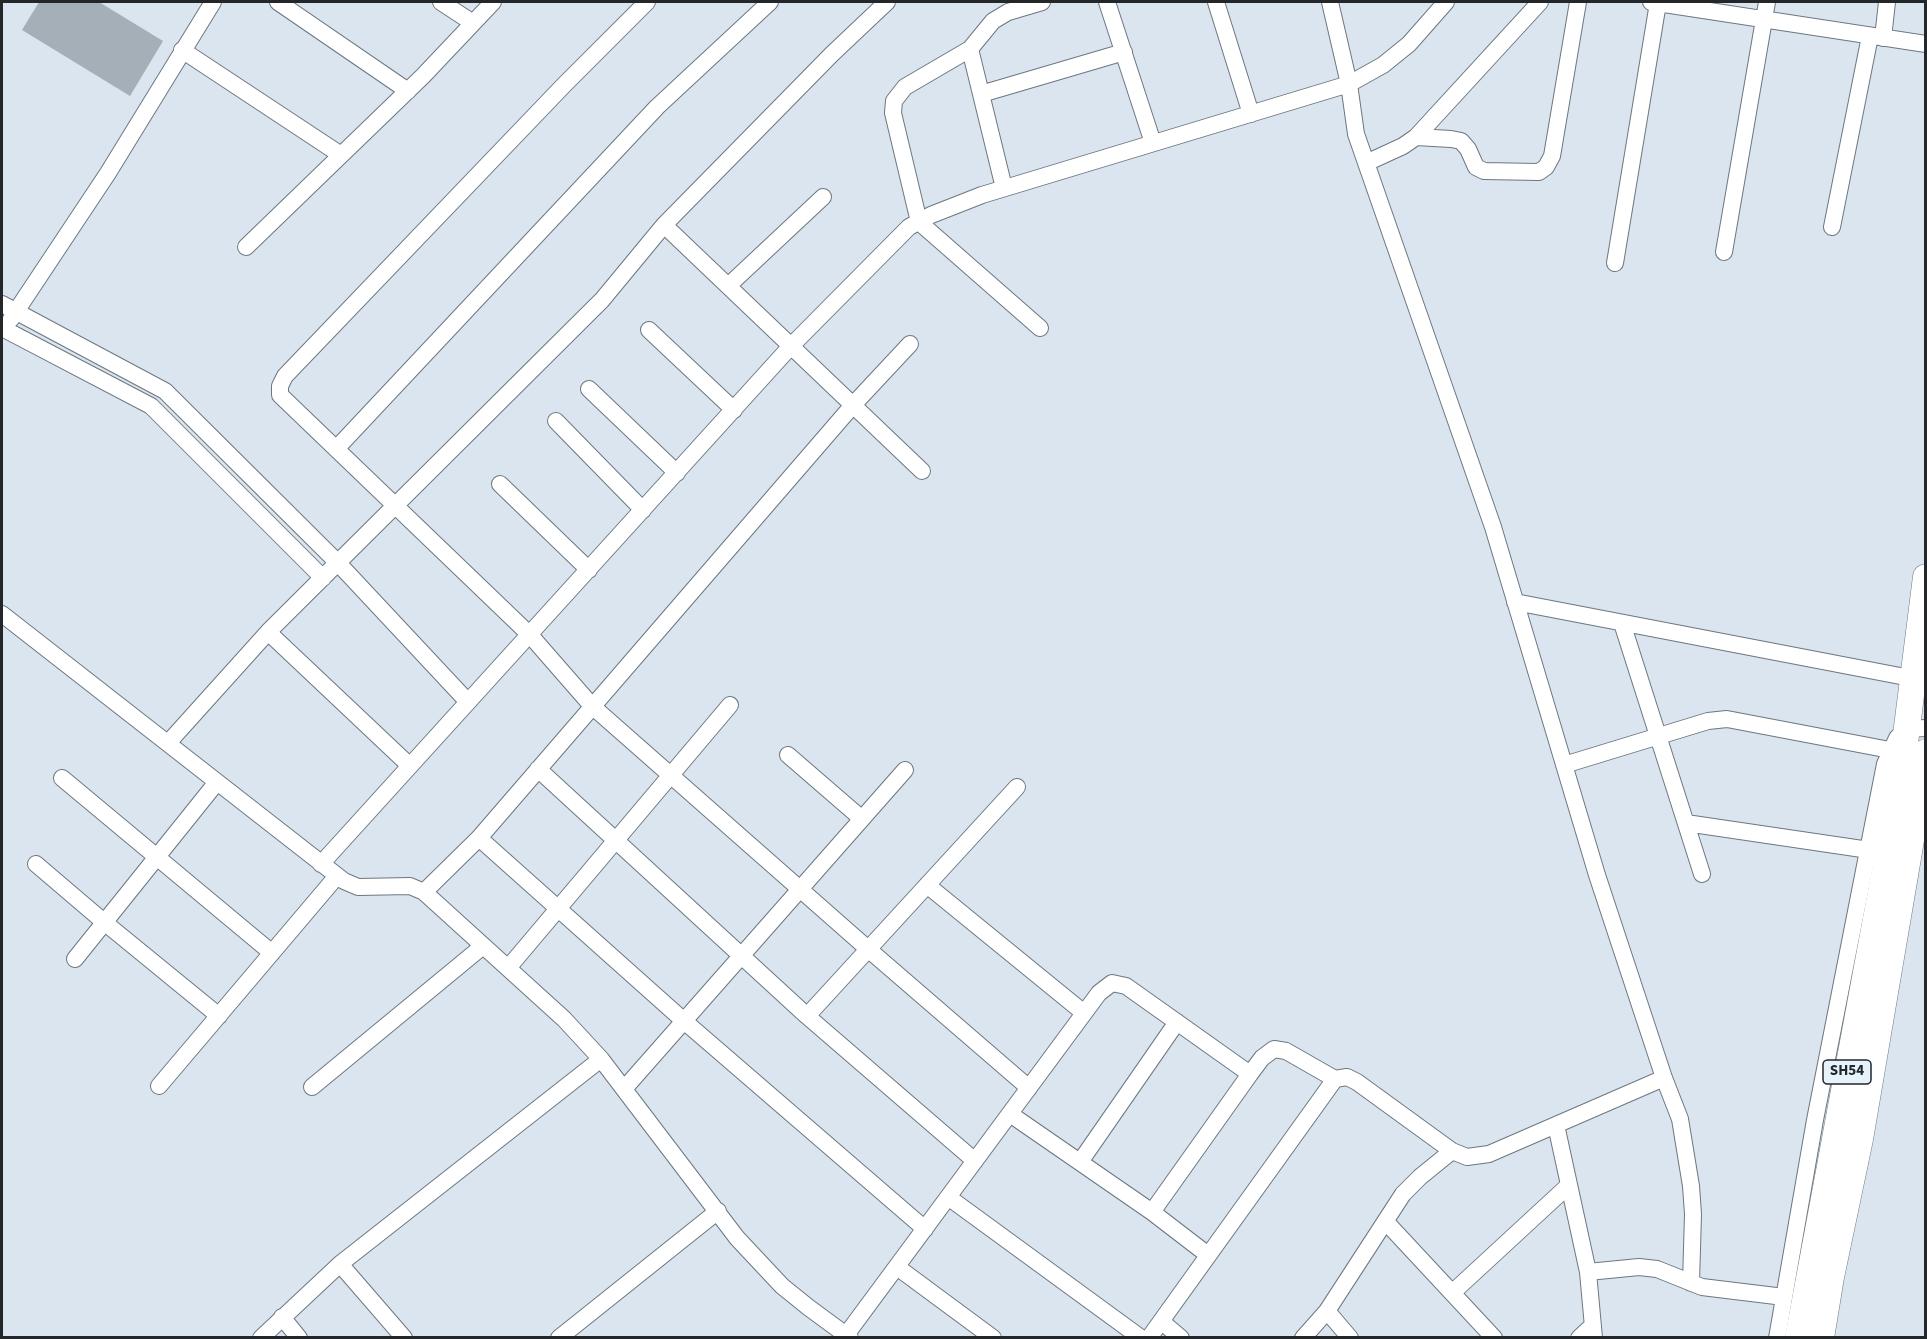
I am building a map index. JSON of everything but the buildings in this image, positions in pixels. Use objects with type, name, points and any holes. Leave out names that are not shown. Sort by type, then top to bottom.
[{"type":"main road","name":"SH54","points":[[1821,1338],[1831,1276],[1860,1139],[1906,809],[1916,729],[1926,577]]},
{"type":"main road","name":"SH54","points":[[1798,1338],[1906,809],[1926,752]]},
{"type":"street","points":[[213,2],[108,173],[9,308],[3,329],[151,406],[323,578]]},
{"type":"street","points":[[278,2],[408,91]]},
{"type":"street","points":[[441,2],[473,22]]},
{"type":"street","points":[[246,247],[408,91],[493,2]]},
{"type":"street","points":[[647,2],[564,85],[285,376],[280,386],[280,395],[530,635],[592,706],[867,950],[1029,1088]]},
{"type":"street","points":[[336,449],[657,107],[770,2]]},
{"type":"street","points":[[168,743],[268,632],[602,300],[664,225],[824,62],[887,2]]},
{"type":"street","points":[[1040,328],[919,222],[893,113],[894,101],[905,87],[970,49],[993,21],[1008,12],[1042,2]]},
{"type":"street","points":[[1107,2],[1154,143]]},
{"type":"street","points":[[1216,2],[1251,114]]},
{"type":"street","points":[[1330,2],[1349,84],[1356,134],[1493,526],[1597,875],[1664,1078],[1680,1119],[1691,1186],[1693,1214],[1691,1283]]},
{"type":"street","points":[[321,864],[791,346],[909,227],[931,214],[1004,189],[1349,84],[1383,65],[1409,44],[1446,2]]},
{"type":"street","points":[[1366,163],[1403,146],[1416,137],[1540,2]]},
{"type":"street","points":[[1416,137],[1461,141],[1468,149],[1476,167],[1484,171],[1539,171],[1546,167],[1552,156],[1578,2]]},
{"type":"street","points":[[1616,263],[1655,2],[1926,44]]},
{"type":"street","points":[[1724,252],[1767,2]]},
{"type":"street","points":[[1832,227],[1876,37],[1887,2]]},
{"type":"street","points":[[970,49],[1004,189]]},
{"type":"street","points":[[182,50],[341,155]]},
{"type":"street","points":[[981,94],[1124,52]]},
{"type":"street","points":[[728,286],[823,197]]},
{"type":"street","points":[[664,225],[922,471]]},
{"type":"street","points":[[9,308],[145,378],[165,391],[338,563],[468,702]]},
{"type":"street","points":[[649,330],[734,410]]},
{"type":"street","points":[[424,892],[478,838],[853,405],[910,344]]},
{"type":"street","points":[[589,389],[676,473]]},
{"type":"street","points":[[555,421],[643,510]]},
{"type":"street","points":[[500,484],[589,570]]},
{"type":"street","points":[[1515,602],[1920,679]]},
{"type":"street","points":[[2,614],[344,881],[358,887],[410,886],[424,892],[564,1019],[601,1059],[737,1238],[782,1286],[848,1336],[1084,1013],[1100,993],[1112,983],[1126,986],[1250,1074]]},
{"type":"street","points":[[1622,623],[1702,874]]},
{"type":"street","points":[[268,632],[410,766]]},
{"type":"street","points":[[507,968],[730,705]]},
{"type":"street","points":[[1564,765],[1708,720],[1727,719],[1890,750]]},
{"type":"street","points":[[1777,1338],[1815,1120],[1885,764],[1897,738],[1916,729]]},
{"type":"street","points":[[788,755],[862,819]]},
{"type":"street","points":[[538,769],[807,1016],[975,1161]]},
{"type":"street","points":[[624,1089],[905,770]]},
{"type":"street","points":[[62,778],[272,953]]},
{"type":"street","points":[[75,959],[217,782]]},
{"type":"street","points":[[807,1016],[1017,787]]},
{"type":"street","points":[[1686,824],[1869,850]]},
{"type":"street","points":[[478,838],[684,1021],[925,1229]]},
{"type":"street","points":[[36,864],[219,1016]]},
{"type":"street","points":[[159,1086],[337,876]]},
{"type":"street","points":[[927,885],[1084,1013]]},
{"type":"street","points":[[312,1087],[483,946]]},
{"type":"street","points":[[1080,1162],[1177,1022]]},
{"type":"street","points":[[1152,1212],[1250,1074],[1262,1058],[1274,1049],[1287,1051],[1335,1079],[1347,1077],[1357,1082],[1452,1151],[1467,1156],[1489,1154],[1664,1078]]},
{"type":"street","points":[[261,1338],[340,1264],[601,1059]]},
{"type":"street","points":[[1149,1338],[1335,1079]]},
{"type":"street","points":[[1010,1114],[1152,1212],[1208,1255]]},
{"type":"street","points":[[1556,1125],[1588,1272],[1593,1331],[1579,1338]]},
{"type":"street","points":[[1303,1338],[1328,1311],[1404,1194],[1420,1177],[1452,1151]]},
{"type":"street","points":[[1452,1293],[1569,1185]]},
{"type":"street","points":[[948,1197],[1141,1338]]},
{"type":"street","points":[[559,1338],[718,1211]]},
{"type":"street","points":[[1386,1222],[1494,1338]]},
{"type":"street","points":[[340,1264],[404,1338]]},
{"type":"street","points":[[897,1267],[993,1338]]},
{"type":"street","points":[[1588,1272],[1639,1267],[1657,1269],[1702,1287],[1784,1298]]},
{"type":"street","points":[[1328,1311],[1350,1338]]},
{"type":"street","points":[[282,1317],[299,1338]]},
{"type":"street","points":[[1161,1321],[1181,1338]]}]
